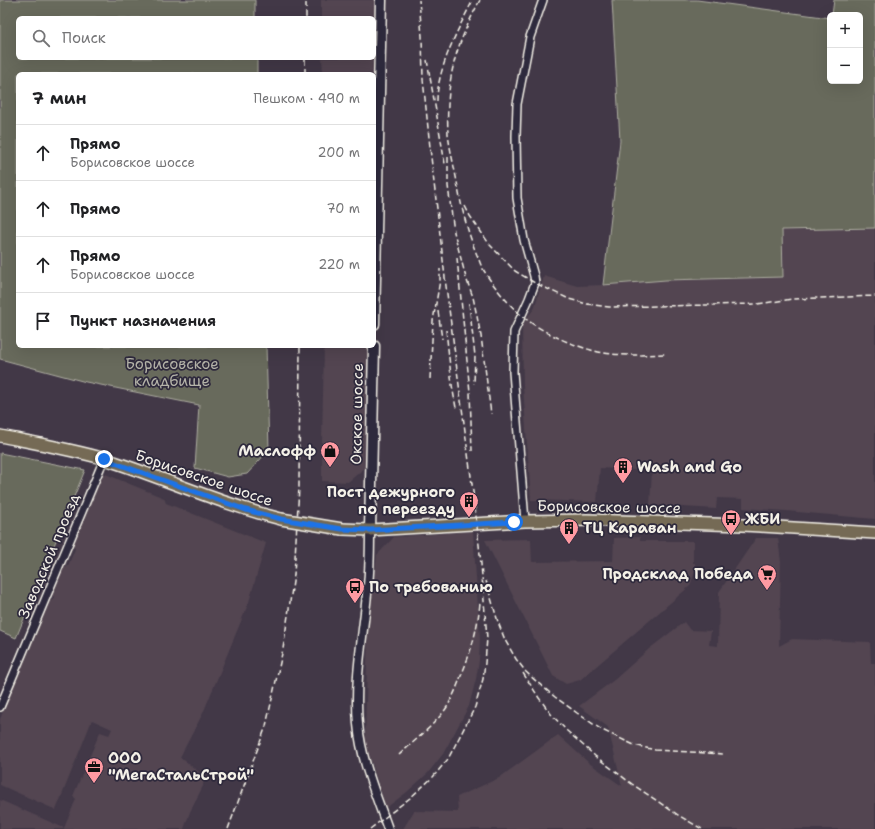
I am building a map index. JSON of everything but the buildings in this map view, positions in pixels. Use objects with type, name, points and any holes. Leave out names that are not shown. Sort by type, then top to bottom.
[{"type":"main road","points":[[376,231],[381,0]]},
{"type":"main road","name":"Окское шоссе","points":[[370,530],[374,348]]},
{"type":"main road","name":"Борисовское шоссе","points":[[0,436],[104,459],[246,510],[281,519],[342,529],[370,530],[525,521],[587,520],[744,525],[875,533]]},
{"type":"street","points":[[525,521],[513,372],[514,332],[535,283],[524,240],[517,198],[516,130],[517,104],[530,37],[543,0]]},
{"type":"street","name":"Заводской проезд","points":[[0,707],[104,459]]},
{"type":"street","points":[[370,530],[369,580],[356,703],[361,744],[371,783],[388,829]]},
{"type":"shaded area","points":[[321,0],[375,0],[374,16],[321,16]]},
{"type":"shaded area","points":[[322,60],[373,60],[373,72],[323,72]]},
{"type":"shaded area","points":[[875,228],[875,519],[743,508],[743,499],[717,498],[716,509],[650,505],[652,471],[600,468],[597,502],[531,500],[523,386],[522,324],[534,309],[544,276],[577,286],[666,280],[783,277],[782,230]]},
{"type":"shaded area","points":[[324,348],[368,348],[367,466],[348,482],[322,481]]},
{"type":"shaded area","points":[[103,473],[164,498],[166,503],[266,543],[249,602],[203,713],[180,757],[204,776],[203,786],[190,812],[184,829],[0,829],[0,800],[64,828],[76,799],[73,796],[100,732],[109,735],[112,729],[92,720],[56,810],[0,785],[0,719],[48,601],[53,600],[54,597],[52,595],[63,567],[68,566],[75,549],[72,544]]},
{"type":"shaded area","points":[[473,531],[480,639],[479,661],[469,706],[443,754],[428,773],[386,808],[365,741],[368,628],[377,555],[394,537]]},
{"type":"shaded area","points":[[640,537],[640,541],[693,541],[693,563],[695,563],[695,572],[690,586],[580,680],[566,684],[553,676],[485,540],[531,539],[532,562],[613,561],[614,538]]},
{"type":"shaded area","points":[[756,538],[778,538],[781,562],[779,646],[792,639],[870,642],[871,663],[875,663],[875,829],[403,829],[414,811],[458,812],[457,797],[499,778],[558,735],[589,763],[622,786],[608,727],[579,706],[614,680],[649,649],[684,622],[690,630],[711,631],[709,645],[718,646],[719,592]]},
{"type":"green space","name":"Борисовское кладбище","points":[[0,0],[255,0],[255,16],[16,16],[16,60],[257,60],[257,72],[16,72],[16,348],[266,348],[269,450],[247,474],[228,477],[195,468],[199,405],[86,382],[0,359]]},
{"type":"green space","points":[[612,0],[697,0],[827,18],[827,84],[863,84],[863,12],[832,12],[834,0],[875,0],[875,228],[782,230],[783,277],[666,280],[603,285],[620,141]]},
{"type":"green space","points":[[0,453],[85,470],[16,638],[0,631]]},
{"type":"railway","points":[[306,0],[306,16]]},
{"type":"railway","points":[[370,829],[410,798],[433,777],[448,759],[475,707],[483,679],[487,638],[475,507],[446,286],[431,157],[423,79],[419,0]]},
{"type":"railway","points":[[480,0],[464,33],[455,58],[448,100],[448,134],[462,209],[470,237],[486,275],[505,299],[528,321],[554,336],[582,347],[609,354],[667,354]]},
{"type":"railway","points":[[437,101],[440,76],[444,63],[472,2]]},
{"type":"railway","points":[[305,60],[305,72]]},
{"type":"railway","points":[[427,60],[445,164]]},
{"type":"railway","points":[[448,157],[448,186],[454,232],[466,278],[473,297],[481,336],[491,414]]},
{"type":"railway","points":[[465,206],[490,245],[515,271],[535,283],[569,299],[587,304],[609,307],[757,304],[793,299],[875,296]]},
{"type":"railway","points":[[457,258],[470,392],[472,451]]},
{"type":"railway","points":[[430,379],[433,321],[440,280],[440,269]]},
{"type":"railway","points":[[469,303],[475,356],[474,384]]},
{"type":"railway","points":[[438,311],[442,339]]},
{"type":"railway","points":[[446,330],[456,408]]},
{"type":"railway","points":[[228,829],[266,726],[283,649],[294,575],[299,487],[300,348]]},
{"type":"railway","points":[[486,581],[498,622],[505,640],[516,659],[526,672],[537,682],[577,713],[602,730],[634,745],[655,750],[724,754]]},
{"type":"railway","points":[[399,755],[437,720],[447,707],[458,684],[471,649],[478,621],[480,602]]},
{"type":"railway","points":[[523,673],[551,714],[567,731],[595,756],[632,784],[678,815],[702,829]]},
{"type":"place","name":"Маслофф","points":[[330,468]]},
{"type":"place","name":"Wash and Go","points":[[623,484]]},
{"type":"place","name":"Пост дежурного по переезду","points":[[469,518]]},
{"type":"place","name":"ЖБИ","points":[[731,536]]},
{"type":"place","name":"ТЦ Караван","points":[[569,545]]},
{"type":"place","name":"Продсклад Победа","points":[[767,591]]},
{"type":"place","name":"По требованию","points":[[355,604]]},
{"type":"place","name":"ООО \"МегаСтальСтрой\"","points":[[94,784]]},
{"type":"route","points":[[104,459],[246,510],[281,519],[342,529],[370,530],[514,522]]}]
